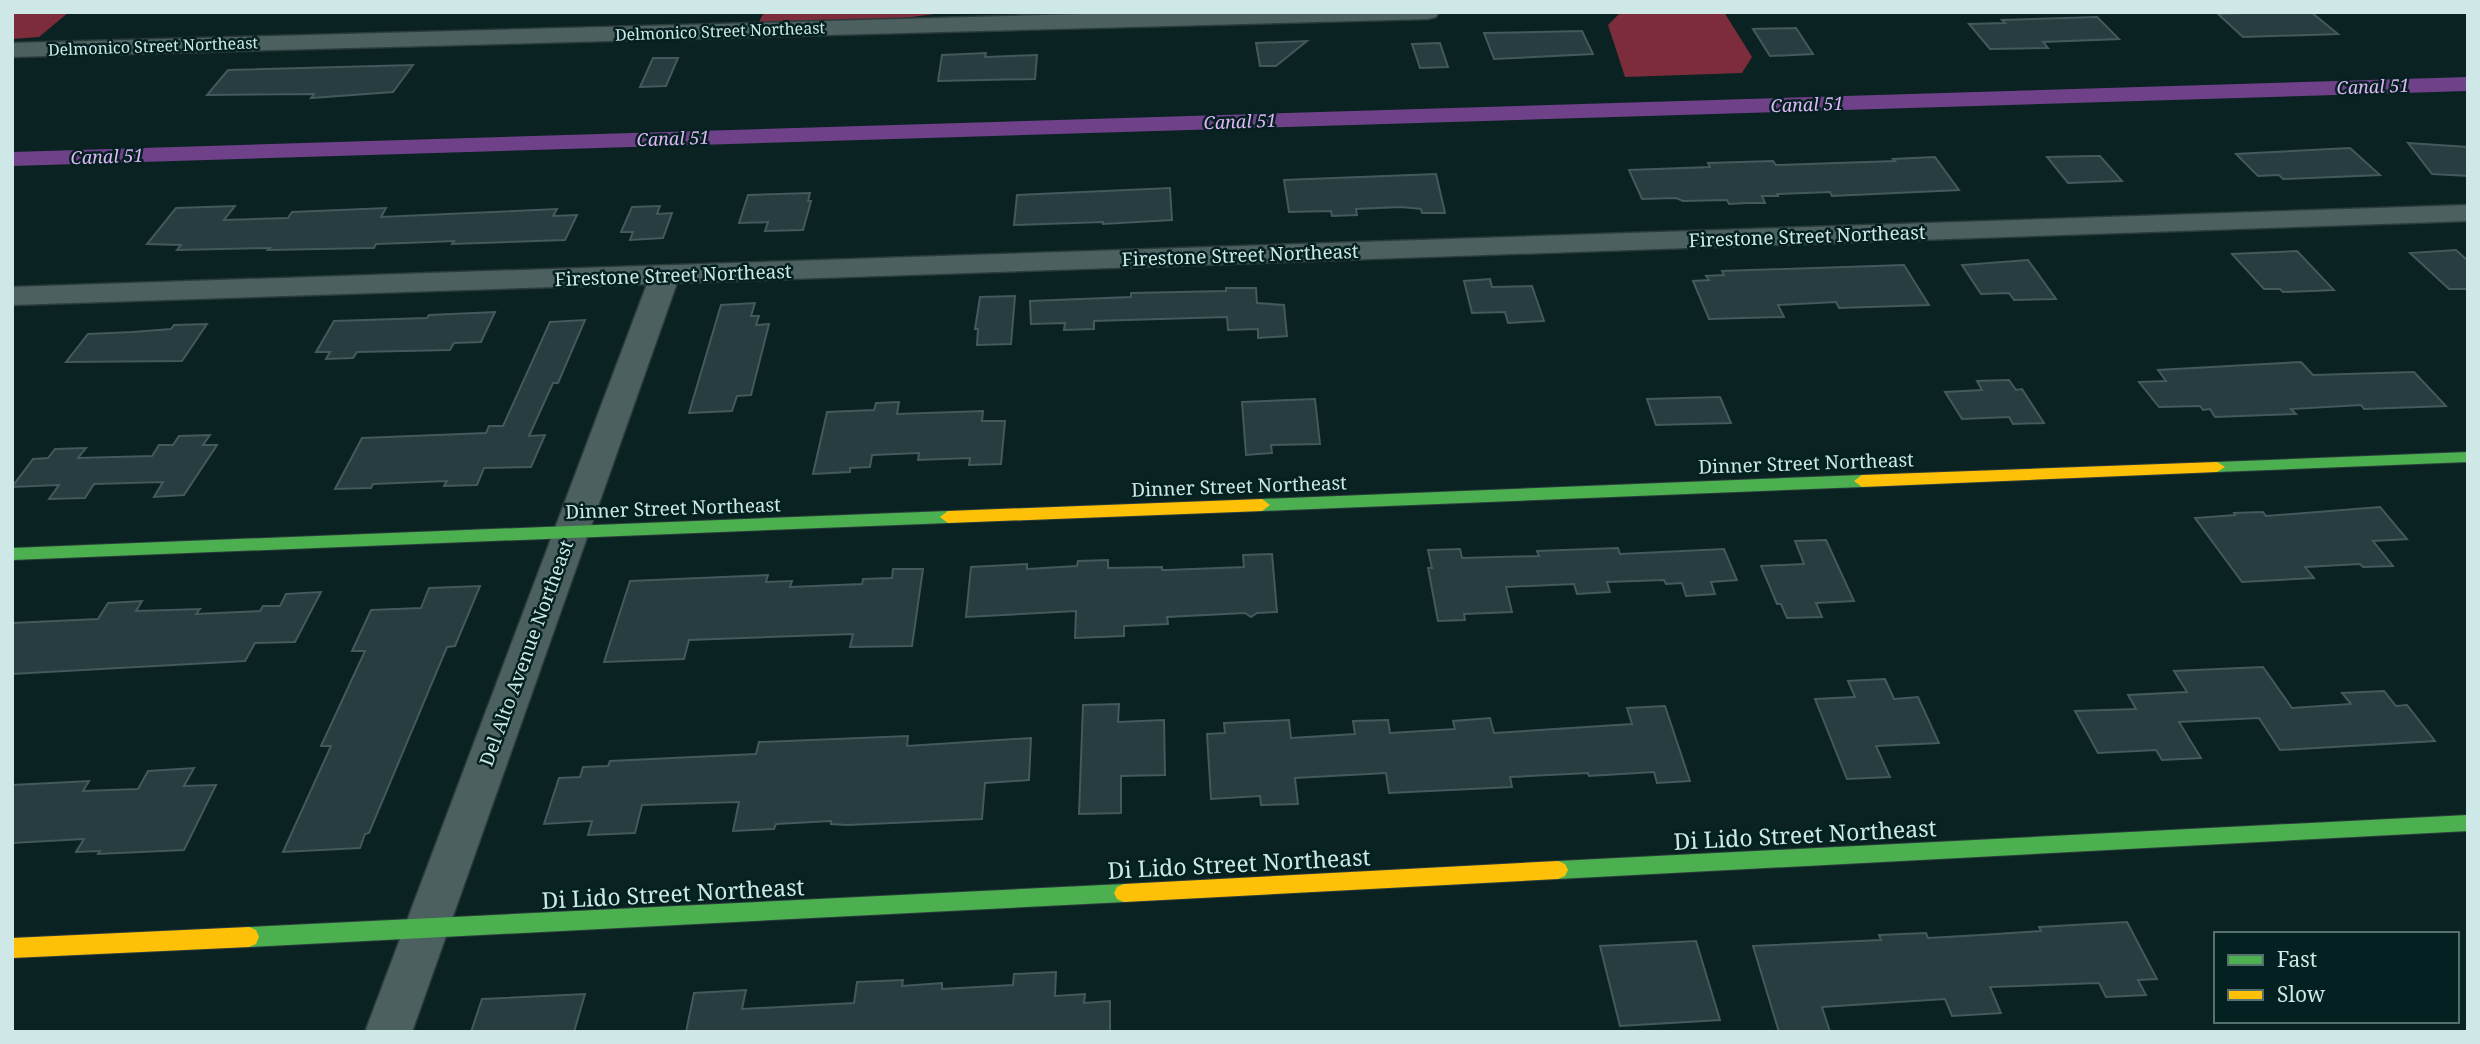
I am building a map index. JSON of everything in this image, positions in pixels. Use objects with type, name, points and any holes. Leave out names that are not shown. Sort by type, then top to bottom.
[{"type":"street","name":"Delmonico Street Northeast","points":[[12,50],[990,18],[1428,12]]},
{"type":"street","name":"Firestone Street Northeast","points":[[12,296],[2468,213]]},
{"type":"street","name":"Del Alto Avenue Northeast","points":[[388,1032],[665,275]]},
{"type":"street","name":"Dinner Street Northeast","points":[[12,554],[2468,457]]},
{"type":"street","name":"Di Lido Street Northeast","points":[[12,948],[2468,823]]},
{"type":"shaded area","points":[[12,12],[69,12],[39,37],[12,39]]},
{"type":"shaded area","points":[[764,12],[951,12],[904,18],[758,24]]},
{"type":"shaded area","points":[[1724,12],[1752,57],[1742,73],[1625,77],[1608,25],[1619,14]]},
{"type":"building","points":[[2311,12],[2338,34],[2243,37],[2218,14]]},
{"type":"building","points":[[2097,17],[2119,39],[2043,42],[2048,48],[1990,49],[1969,24],[2005,23],[2002,20]]},
{"type":"building","points":[[1796,28],[1813,54],[1770,56],[1753,29]]},
{"type":"building","points":[[1582,31],[1593,54],[1494,59],[1484,33]]},
{"type":"building","points":[[1307,41],[1276,66],[1260,66],[1256,43]]},
{"type":"building","points":[[1440,43],[1448,67],[1420,68],[1412,44]]},
{"type":"building","points":[[986,53],[985,57],[1037,55],[1035,79],[938,81],[942,55]]},
{"type":"building","points":[[653,58],[678,58],[666,86],[640,87]]},
{"type":"building","points":[[413,65],[393,92],[311,98],[314,94],[207,95],[228,70]]},
{"type":"building","points":[[2408,143],[2468,147],[2468,176],[2432,174]]},
{"type":"building","points":[[2350,148],[2380,175],[2283,179],[2279,175],[2258,176],[2236,154]]},
{"type":"building","points":[[2100,156],[2122,181],[2068,183],[2047,157]]},
{"type":"building","points":[[1935,157],[1959,190],[1832,196],[1830,192],[1777,194],[1778,196],[1762,196],[1765,203],[1729,204],[1727,200],[1642,199],[1629,170],[1710,167],[1708,163],[1773,161],[1776,165]]},
{"type":"building","points":[[1436,174],[1445,213],[1422,213],[1421,209],[1401,207],[1356,209],[1357,215],[1332,216],[1331,211],[1289,212],[1284,180]]},
{"type":"building","points":[[1170,188],[1172,220],[1014,225],[1017,195]]},
{"type":"building","points":[[810,193],[808,201],[811,201],[803,230],[765,231],[768,222],[739,223],[748,195]]},
{"type":"building","points":[[235,206],[224,220],[288,218],[292,212],[386,208],[381,217],[557,209],[553,216],[577,215],[565,240],[452,244],[454,241],[376,244],[374,248],[268,250],[270,248],[177,250],[181,245],[147,244],[176,208]]},
{"type":"building","points":[[660,206],[657,214],[672,213],[663,238],[630,240],[633,232],[621,232],[632,207]]},
{"type":"building","points":[[2456,250],[2468,261],[2468,289],[2449,289],[2410,253]]},
{"type":"building","points":[[2297,251],[2334,290],[2283,292],[2280,289],[2264,289],[2232,254]]},
{"type":"building","points":[[2028,260],[2056,299],[2014,300],[2009,293],[1981,294],[1962,265]]},
{"type":"building","points":[[1904,265],[1929,305],[1839,308],[1836,302],[1778,305],[1784,317],[1709,319],[1693,281],[1709,280],[1706,276],[1724,275],[1722,271]]},
{"type":"building","points":[[1490,279],[1492,287],[1532,286],[1544,321],[1508,323],[1505,312],[1472,313],[1464,281]]},
{"type":"building","points":[[1226,288],[1256,288],[1257,303],[1284,305],[1287,336],[1258,338],[1258,329],[1228,330],[1227,317],[1094,321],[1094,329],[1064,330],[1065,323],[1031,324],[1030,301],[1131,297],[1131,293],[1226,291]]},
{"type":"building","points":[[1015,296],[1011,344],[977,345],[978,329],[975,329],[980,297]]},
{"type":"building","points":[[755,303],[751,316],[759,316],[756,325],[769,324],[751,395],[737,396],[732,411],[689,413],[721,305]]},
{"type":"building","points":[[495,312],[481,342],[454,343],[450,350],[357,352],[353,358],[326,359],[330,352],[316,352],[334,321],[427,318],[429,315]]},
{"type":"building","points":[[585,320],[558,383],[553,383],[529,436],[545,435],[531,467],[484,468],[477,485],[444,486],[447,481],[373,484],[371,488],[335,489],[362,438],[486,433],[489,426],[503,426],[550,322]]},
{"type":"building","points":[[207,324],[182,361],[66,362],[88,334]]},
{"type":"building","points":[[2301,362],[2313,375],[2414,372],[2446,406],[2364,409],[2361,405],[2291,409],[2296,414],[2215,417],[2210,409],[2203,410],[2200,406],[2159,407],[2139,382],[2166,381],[2158,370]]},
{"type":"building","points":[[2009,380],[2016,390],[2022,389],[2044,423],[2013,424],[2009,417],[1962,419],[1945,392],[1982,390],[1977,381]]},
{"type":"building","points":[[1720,397],[1731,423],[1656,425],[1647,399]]},
{"type":"building","points":[[1315,399],[1320,444],[1271,445],[1272,453],[1246,455],[1242,402]]},
{"type":"building","points":[[899,402],[897,414],[983,411],[982,421],[1005,421],[1001,464],[969,465],[970,458],[918,460],[919,453],[872,455],[870,467],[850,468],[850,472],[813,474],[827,412],[874,410],[876,403]]},
{"type":"building","points":[[210,435],[203,445],[217,445],[184,495],[154,497],[163,482],[94,484],[85,498],[49,499],[59,485],[12,487],[33,459],[48,458],[55,449],[86,448],[78,458],[152,456],[159,445],[173,445],[179,436]]},
{"type":"building","points":[[2380,507],[2407,539],[2373,541],[2393,566],[2363,567],[2360,564],[2305,567],[2314,578],[2242,582],[2195,518],[2235,515],[2234,513],[2263,512],[2266,516]]},
{"type":"building","points":[[1826,540],[1854,601],[1816,603],[1822,617],[1787,618],[1781,604],[1777,604],[1761,566],[1804,564],[1795,541]]},
{"type":"building","points":[[1618,548],[1620,554],[1724,549],[1737,580],[1711,582],[1715,594],[1686,596],[1682,583],[1666,584],[1664,580],[1607,582],[1610,592],[1577,594],[1574,584],[1506,587],[1512,612],[1464,614],[1465,620],[1438,621],[1428,568],[1432,568],[1428,550],[1460,549],[1462,558],[1539,556],[1537,551]]},
{"type":"building","points":[[1272,554],[1277,612],[1257,613],[1251,617],[1245,613],[1167,617],[1168,624],[1124,626],[1124,636],[1075,638],[1076,611],[966,617],[971,567],[1027,564],[1027,569],[1077,566],[1078,561],[1108,560],[1108,568],[1162,567],[1162,570],[1167,570],[1244,567],[1243,555]]},
{"type":"building","points":[[893,569],[923,569],[912,646],[850,647],[853,634],[689,640],[684,659],[604,662],[630,581],[768,575],[766,582],[792,581],[790,587],[862,584],[863,579],[892,578]]},
{"type":"building","points":[[480,586],[455,646],[447,647],[369,833],[365,834],[360,848],[283,852],[331,746],[321,746],[365,651],[352,651],[371,610],[421,608],[429,588]]},
{"type":"building","points":[[321,592],[295,642],[255,643],[245,661],[12,674],[12,623],[98,619],[108,603],[142,601],[136,611],[200,609],[196,614],[260,611],[263,606],[280,606],[286,594]]},
{"type":"building","points":[[2263,667],[2292,708],[2351,704],[2342,693],[2384,691],[2396,706],[2407,705],[2435,741],[2280,750],[2259,718],[2179,722],[2201,758],[2162,760],[2156,750],[2098,753],[2075,711],[2136,709],[2128,695],[2187,692],[2174,671]]},
{"type":"building","points":[[1885,679],[1894,699],[1918,697],[1939,743],[1876,746],[1890,777],[1847,779],[1815,699],[1855,697],[1848,681]]},
{"type":"building","points":[[1119,704],[1118,722],[1164,720],[1165,775],[1121,776],[1121,813],[1079,814],[1083,705]]},
{"type":"building","points":[[1665,706],[1690,781],[1657,783],[1654,772],[1589,776],[1588,773],[1510,777],[1512,787],[1389,793],[1386,773],[1295,778],[1298,804],[1261,805],[1260,796],[1211,799],[1207,734],[1225,733],[1224,723],[1289,720],[1291,738],[1355,734],[1353,721],[1388,720],[1390,733],[1455,729],[1453,721],[1490,718],[1494,733],[1632,724],[1627,708]]},
{"type":"building","points":[[908,736],[907,746],[1031,738],[1029,780],[985,783],[982,819],[847,825],[831,824],[831,821],[776,824],[774,829],[733,831],[739,802],[642,805],[635,833],[588,835],[592,821],[544,824],[559,778],[580,777],[583,767],[608,766],[610,761],[756,754],[759,742]]},
{"type":"building","points":[[194,768],[184,786],[216,785],[184,850],[98,854],[100,851],[76,852],[84,839],[12,843],[12,785],[89,781],[83,791],[138,789],[148,771]]},
{"type":"building","points":[[2127,922],[2157,979],[2138,980],[2146,995],[2106,997],[2099,983],[1990,987],[2001,1013],[1952,1016],[1945,999],[1822,1007],[1830,1032],[1779,1032],[1753,946],[1881,940],[1879,935],[1926,933],[1928,938],[1981,935],[2041,931],[2039,927]]},
{"type":"building","points":[[1696,941],[1720,1020],[1620,1026],[1600,946]]},
{"type":"building","points":[[1056,972],[1055,996],[1085,994],[1084,1003],[1110,1001],[1110,1032],[686,1032],[694,993],[746,990],[742,1009],[854,1003],[857,982],[903,980],[902,986],[942,983],[942,989],[1013,985],[1014,974]]},
{"type":"building","points":[[585,994],[574,1032],[471,1032],[482,999]]},
{"type":"waterway","name":"Canal 51","points":[[12,159],[2468,84]]},
{"type":"traffic: fast","points":[[2217,467],[2468,457]]},
{"type":"traffic: fast","points":[[1262,505],[1862,481]]},
{"type":"traffic: fast","points":[[12,554],[948,517]]},
{"type":"traffic: fast","points":[[1558,870],[2468,823]]},
{"type":"traffic: fast","points":[[249,937],[1124,893]]},
{"type":"traffic: slow","points":[[1862,481],[2217,467]]},
{"type":"traffic: slow","points":[[948,517],[1262,505]]},
{"type":"traffic: slow","points":[[1124,893],[1558,870]]},
{"type":"traffic: slow","points":[[12,948],[249,937]]}]
